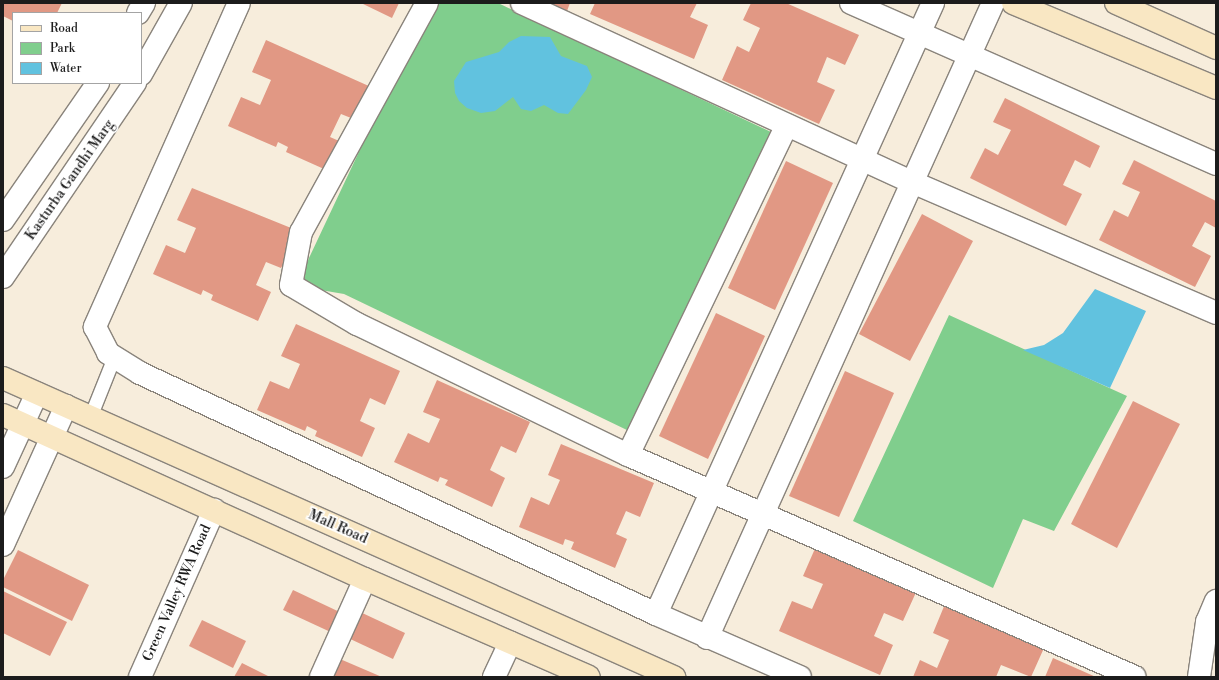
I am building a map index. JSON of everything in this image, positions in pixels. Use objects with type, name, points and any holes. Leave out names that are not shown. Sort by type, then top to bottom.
[{"type":"street","points":[[139,12],[144,3]]},
{"type":"street","points":[[142,72],[181,3]]},
{"type":"street","points":[[239,3],[95,327],[108,353],[140,373],[707,638],[800,677]]},
{"type":"street","points":[[427,3],[301,232],[291,285],[356,324],[628,455],[711,490],[1135,677]]},
{"type":"street","points":[[522,3],[862,160],[1216,313]]},
{"type":"street","points":[[851,3],[1216,164]]},
{"type":"street","points":[[656,614],[933,3]]},
{"type":"street","points":[[707,638],[993,3]]},
{"type":"street","points":[[1013,3],[1216,88]]},
{"type":"street","points":[[1116,3],[1216,48]]},
{"type":"street","points":[[3,220],[97,84]]},
{"type":"street","name":"Kasturba Gandhi Marg","points":[[3,277],[134,84]]},
{"type":"street","points":[[628,455],[786,125]]},
{"type":"street","name":"Mall Road","points":[[3,378],[674,677]]},
{"type":"street","points":[[3,467],[37,393]]},
{"type":"street","points":[[3,545],[66,406]]},
{"type":"street","points":[[3,415],[365,579],[589,677]]},
{"type":"street","name":"Green Valley RWA Road","points":[[140,677],[214,510]]},
{"type":"street","points":[[321,677],[365,579]]},
{"type":"street","points":[[1199,677],[1207,622],[1216,601]]},
{"type":"street","points":[[494,677],[510,642]]},
{"type":"lane","points":[[90,416],[114,357]]},
{"type":"green space","points":[[429,3],[498,3],[771,132],[629,431],[344,294],[291,285],[301,275]]},
{"type":"green space","points":[[949,315],[1127,396],[1054,531],[1023,519],[993,588],[853,521]]},
{"type":"water","points":[[521,36],[550,37],[561,56],[587,66],[592,77],[586,90],[568,114],[558,113],[544,105],[531,111],[521,109],[513,97],[495,111],[481,113],[467,108],[459,101],[455,93],[454,81],[466,62],[499,52],[509,42]]},
{"type":"water","points":[[1095,289],[1146,311],[1110,388],[1023,350],[1044,345],[1063,333]]},
{"type":"building","points":[[3,3],[62,3],[58,12],[12,12],[12,20],[3,16]]},
{"type":"building","points":[[361,3],[399,3],[392,18]]},
{"type":"building","points":[[550,3],[570,3],[567,11]]},
{"type":"building","points":[[595,3],[697,3],[690,17],[708,25],[694,59],[590,14]]},
{"type":"building","points":[[751,3],[786,3],[859,35],[845,65],[827,57],[817,82],[835,90],[819,124],[722,80],[737,46],[749,52],[760,28],[743,20]]},
{"type":"building","points":[[266,40],[371,87],[356,120],[341,114],[330,137],[346,144],[333,173],[286,152],[288,147],[278,142],[276,147],[228,126],[241,97],[260,105],[271,80],[252,72]]},
{"type":"building","points":[[1005,98],[1100,146],[1090,168],[1075,160],[1063,185],[1082,194],[1066,226],[970,178],[985,148],[998,155],[1011,130],[993,122]]},
{"type":"building","points":[[1134,160],[1216,201],[1216,228],[1205,222],[1192,246],[1211,256],[1195,287],[1099,240],[1114,210],[1128,217],[1140,192],[1122,184]]},
{"type":"building","points":[[786,161],[833,183],[775,310],[728,288]]},
{"type":"building","points":[[192,188],[301,232],[281,268],[266,262],[256,285],[271,292],[258,321],[211,300],[213,295],[203,290],[201,295],[153,274],[166,245],[185,253],[196,228],[177,220]]},
{"type":"building","points":[[922,214],[973,241],[910,361],[859,334]]},
{"type":"building","points":[[716,313],[765,336],[708,459],[659,436]]},
{"type":"building","points":[[296,324],[400,371],[385,405],[370,398],[360,421],[375,428],[362,457],[315,436],[317,431],[307,426],[305,431],[257,410],[270,381],[289,389],[300,364],[281,356]]},
{"type":"building","points":[[845,371],[894,393],[839,517],[789,496]]},
{"type":"building","points":[[437,380],[530,422],[516,453],[501,446],[490,470],[505,478],[492,507],[445,485],[448,480],[440,477],[438,482],[394,462],[408,433],[429,443],[440,419],[423,412]]},
{"type":"building","points":[[1133,401],[1180,424],[1117,548],[1071,524]]},
{"type":"building","points":[[561,444],[654,483],[640,517],[626,511],[616,534],[627,539],[615,568],[571,549],[574,542],[565,539],[563,545],[519,527],[531,497],[549,505],[560,480],[548,475]]},
{"type":"building","points":[[817,544],[918,588],[903,621],[884,613],[874,636],[893,645],[880,675],[779,631],[792,601],[812,609],[823,584],[803,576]]},
{"type":"building","points":[[18,550],[89,585],[72,621],[3,587],[3,580]]},
{"type":"building","points":[[293,590],[346,615],[337,635],[283,610]]},
{"type":"building","points":[[3,591],[67,622],[50,656],[3,633]]},
{"type":"building","points":[[945,604],[1044,648],[1031,677],[1001,665],[996,677],[913,677],[920,660],[937,668],[949,640],[933,633]]},
{"type":"building","points":[[358,611],[405,633],[393,659],[346,637]]},
{"type":"building","points":[[202,620],[246,641],[233,668],[189,646]]},
{"type":"building","points":[[333,656],[382,677],[324,677]]},
{"type":"building","points":[[1053,658],[1096,677],[1045,677]]},
{"type":"building","points":[[242,663],[270,677],[234,677]]}]
